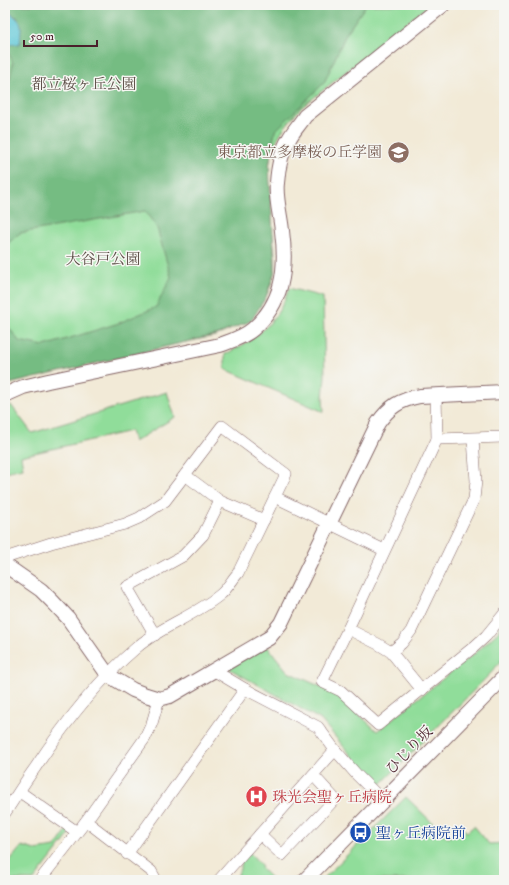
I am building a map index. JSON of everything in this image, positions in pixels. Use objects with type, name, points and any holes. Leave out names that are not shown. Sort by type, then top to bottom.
[{"type":"street","points":[[5,395],[23,387],[48,381],[220,345],[236,339],[252,329],[266,315],[277,297],[284,275],[285,250],[276,184],[280,161],[288,139],[305,116],[444,5]]},
{"type":"street","points":[[5,564],[41,590],[68,618],[108,674],[133,690],[159,699],[170,696],[269,638],[282,623],[378,423],[386,412],[396,404],[408,398],[436,395],[504,392]]},
{"type":"street","points":[[436,395],[437,439],[322,682],[341,691],[378,725],[486,636],[504,614]]},
{"type":"street","points":[[5,558],[51,543],[125,524],[139,518],[165,501],[222,426],[286,474],[238,574],[221,594],[133,650],[108,674],[74,712],[34,768],[20,792],[5,813]]},
{"type":"street","points":[[437,439],[504,437]]},
{"type":"street","points":[[391,652],[402,643],[412,631],[474,499],[476,481],[474,438]]},
{"type":"street","points":[[185,475],[220,502],[264,520]]},
{"type":"street","points":[[275,497],[384,550]]},
{"type":"street","points":[[155,635],[127,587],[183,556],[203,535],[220,502]]},
{"type":"street","points":[[348,629],[391,652],[422,690]]},
{"type":"street","points":[[213,670],[245,689],[318,727],[335,750],[383,801]]},
{"type":"street","name":"ひじり坂","points":[[305,880],[504,677]]},
{"type":"street","points":[[127,854],[245,689]]},
{"type":"street","points":[[40,880],[86,821],[145,738],[152,723],[159,699]]},
{"type":"street","points":[[219,880],[335,750]]},
{"type":"street","points":[[260,834],[282,855],[335,799],[313,775]]},
{"type":"street","points":[[20,792],[77,832]]},
{"type":"street","points":[[86,821],[151,871],[156,880]]},
{"type":"green space","points":[[5,5],[429,5],[302,107],[277,138],[272,153],[268,180],[268,198],[275,253],[275,270],[267,294],[262,303],[250,317],[234,328],[215,336],[48,370],[5,385]]},
{"type":"green space","name":"都立桜ヶ丘公園","points":[[5,5],[366,5],[346,34],[324,83],[275,131],[269,166],[275,270],[266,297],[251,321],[219,334],[5,385],[5,322],[19,341],[44,346],[119,323],[156,307],[171,277],[157,228],[145,211],[20,233],[5,246],[5,102],[13,63],[5,44],[5,17],[9,24],[7,45],[18,18],[5,10]]},
{"type":"green space","points":[[289,288],[323,297],[325,377],[323,397],[324,412],[225,369],[225,354],[256,336],[273,320],[285,300]]},
{"type":"green space","points":[[167,392],[175,417],[134,442],[131,431],[21,456],[23,468],[5,472],[5,408],[11,405],[32,433]]},
{"type":"green space","points":[[504,621],[504,657],[491,673],[381,784],[372,780],[321,720],[228,668],[267,646],[288,672],[337,694],[377,731],[479,650],[499,631]]},
{"type":"green space","points":[[406,797],[448,838],[461,827],[467,832],[474,826],[489,844],[504,843],[504,878],[477,880],[322,880]]},
{"type":"green space","points":[[67,830],[69,831],[69,835],[34,880],[5,880],[5,866],[22,846],[35,850],[55,847]]},
{"type":"green space","points":[[249,852],[262,866],[261,868],[273,880],[236,880],[242,863],[240,861]]},
{"type":"water","points":[[5,10],[15,17],[20,23],[21,36],[20,43],[18,44],[7,45],[6,43],[9,32],[9,24]]},
{"type":"place","name":"東京都立多摩桜の丘学園","points":[[398,152]]},
{"type":"place","name":"珠光会聖ヶ丘病院","points":[[256,797]]},
{"type":"place","name":"聖ヶ丘病院前","points":[[361,833]]},
{"type":"park label","name":"大谷戸公園","points":[[103,259]]}]
